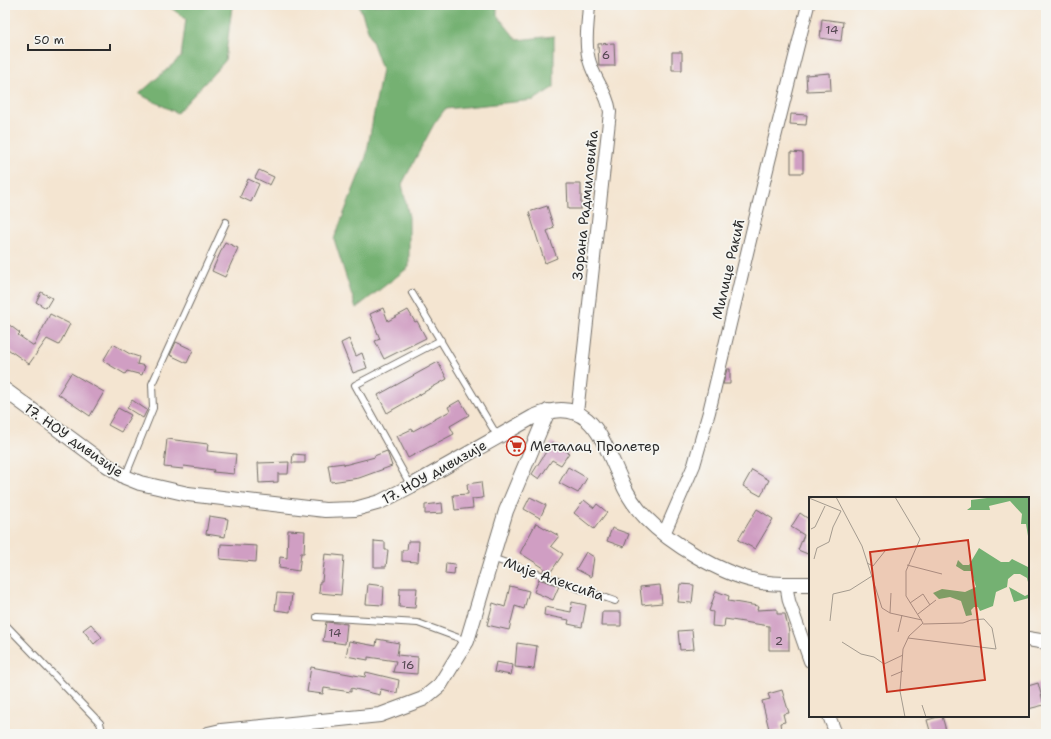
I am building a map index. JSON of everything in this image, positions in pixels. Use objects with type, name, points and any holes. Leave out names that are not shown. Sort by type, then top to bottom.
[{"type":"street","name":"Зорана Радмиловића","points":[[577,413],[610,112],[608,99],[596,78],[588,54],[588,5]]},
{"type":"street","name":"Милице Ракић","points":[[664,534],[694,465],[710,412],[769,161],[808,5]]},
{"type":"street","name":"17. НОУ дивизије","points":[[5,390],[92,455],[125,476],[150,486],[188,494],[341,511],[364,507],[380,502],[412,486],[527,420],[548,411],[562,410],[577,413],[586,418],[595,426],[603,438],[632,502],[646,518],[664,534],[700,556],[733,573],[755,580],[786,584],[809,584]]},
{"type":"street","name":"Мије Алексића","points":[[208,734],[221,731],[380,715],[423,699],[440,685],[467,641],[506,511],[548,411]]},
{"type":"street","points":[[786,584],[789,601],[809,658]]},
{"type":"street","points":[[1029,639],[1046,642]]},
{"type":"street","points":[[829,717],[836,734]]},
{"type":"lane","points":[[125,476],[153,408],[152,384],[226,222]]},
{"type":"lane","points":[[412,293],[498,436]]},
{"type":"lane","points":[[412,486],[355,386],[441,340]]},
{"type":"lane","name":"Мије Алексића","points":[[492,558],[615,601]]},
{"type":"lane","points":[[317,617],[418,623],[467,641]]},
{"type":"lane","points":[[5,624],[100,723],[103,734]]},
{"type":"green space","points":[[167,5],[242,5],[232,7],[225,61],[177,113],[139,94],[181,57],[186,19]]},
{"type":"green space","points":[[359,5],[497,5],[497,15],[517,40],[554,36],[554,87],[534,100],[445,109],[434,124],[402,184],[409,217],[409,267],[356,308],[334,239],[366,157],[382,69]]},
{"type":"building","points":[[822,19],[843,22],[841,41],[820,38]]},
{"type":"building","points":[[614,43],[615,66],[599,66],[598,44]]},
{"type":"building","points":[[672,52],[682,52],[682,70],[672,70]]},
{"type":"building","points":[[830,73],[831,90],[807,91],[806,75]]},
{"type":"building","points":[[791,114],[807,115],[806,125],[790,124]]},
{"type":"building","points":[[791,152],[803,153],[803,173],[791,173]]},
{"type":"building","points":[[259,170],[274,177],[270,185],[255,178]]},
{"type":"building","points":[[248,179],[259,184],[251,202],[240,197]]},
{"type":"building","points":[[567,184],[581,184],[581,209],[568,209]]},
{"type":"building","points":[[547,206],[554,228],[547,231],[557,258],[545,263],[529,212]]},
{"type":"building","points":[[225,242],[238,248],[225,277],[212,271]]},
{"type":"building","points":[[41,292],[52,298],[46,308],[36,302]]},
{"type":"building","points":[[383,308],[388,321],[408,310],[415,322],[417,321],[426,338],[384,359],[375,341],[380,339],[370,314]]},
{"type":"building","points":[[50,314],[70,324],[59,345],[47,339],[29,364],[5,347],[5,329],[8,324],[20,333],[18,335],[34,346]]},
{"type":"building","points":[[349,339],[356,356],[362,353],[367,368],[353,373],[341,343]]},
{"type":"building","points":[[176,342],[193,350],[187,363],[170,355]]},
{"type":"building","points":[[113,344],[130,354],[139,357],[137,364],[145,366],[142,375],[127,371],[125,374],[103,361]]},
{"type":"building","points":[[438,362],[447,379],[387,413],[378,395]]},
{"type":"building","points":[[727,369],[730,369],[730,384],[723,384]]},
{"type":"building","points":[[71,373],[104,392],[90,416],[58,394]]},
{"type":"building","points":[[132,400],[147,410],[143,418],[127,408]]},
{"type":"building","points":[[460,400],[469,415],[450,426],[454,434],[408,458],[397,436],[412,429],[413,431],[450,411],[448,407]]},
{"type":"building","points":[[118,408],[131,415],[121,432],[108,425]]},
{"type":"building","name":"Металац Пролетер","points":[[518,436],[524,446],[522,451],[515,456],[507,443]]},
{"type":"building","points":[[167,439],[208,444],[207,451],[236,454],[234,474],[213,472],[214,470],[184,466],[183,469],[164,467]]},
{"type":"building","points":[[552,442],[569,453],[561,465],[552,460],[539,479],[532,474]]},
{"type":"building","points":[[387,451],[392,466],[359,478],[331,482],[328,465],[344,463],[344,465],[375,457],[374,456]]},
{"type":"building","points":[[293,454],[305,455],[305,463],[292,463]]},
{"type":"building","points":[[289,462],[288,474],[278,474],[278,482],[259,483],[258,463]]},
{"type":"building","points":[[568,467],[587,478],[578,493],[559,483]]},
{"type":"building","points":[[752,470],[769,480],[761,496],[743,486]]},
{"type":"building","points":[[481,482],[483,498],[472,499],[473,508],[455,510],[453,495],[468,494],[467,484]]},
{"type":"building","points":[[530,497],[546,505],[540,518],[524,509]]},
{"type":"building","points":[[584,500],[594,508],[597,504],[607,512],[594,529],[574,513]]},
{"type":"building","points":[[442,503],[443,513],[425,514],[425,505]]},
{"type":"building","points":[[757,509],[773,519],[755,549],[738,540]]},
{"type":"building","points":[[800,513],[809,519],[809,555],[798,550],[804,535],[791,527]]},
{"type":"building","points":[[209,516],[228,519],[225,537],[206,534]]},
{"type":"building","points":[[536,523],[559,536],[551,546],[563,554],[550,573],[543,571],[544,568],[520,553]]},
{"type":"building","points":[[612,528],[629,534],[624,547],[607,541]]},
{"type":"building","points":[[288,530],[305,531],[304,553],[301,553],[299,571],[279,568],[280,557],[287,558]]},
{"type":"building","points":[[374,541],[385,542],[385,550],[388,550],[386,567],[374,567]]},
{"type":"building","points":[[408,541],[419,541],[418,562],[402,561],[402,550],[407,550]]},
{"type":"building","points":[[221,544],[257,546],[256,562],[220,559]]},
{"type":"building","points":[[586,552],[594,557],[591,577],[576,569]]},
{"type":"building","points":[[325,554],[344,556],[341,595],[319,593]]},
{"type":"building","points":[[446,563],[455,564],[454,575],[445,574]]},
{"type":"building","points":[[539,579],[559,586],[553,600],[534,592]]},
{"type":"building","points":[[368,584],[384,586],[383,605],[366,604]]},
{"type":"building","points":[[680,584],[694,585],[692,603],[678,602]]},
{"type":"building","points":[[660,585],[662,603],[642,605],[640,587]]},
{"type":"building","points":[[510,586],[529,591],[524,609],[515,606],[509,630],[487,625],[493,603],[505,607]]},
{"type":"building","points":[[400,588],[417,588],[415,608],[399,607]]},
{"type":"building","points":[[716,591],[729,596],[728,601],[758,606],[757,610],[777,609],[777,614],[785,614],[789,632],[789,650],[769,650],[769,626],[725,619],[724,627],[712,626],[713,612],[709,611]]},
{"type":"building","points":[[277,593],[292,594],[290,612],[275,610]]},
{"type":"building","points":[[572,602],[586,605],[582,627],[568,624],[569,620],[544,615],[545,607],[571,612]]},
{"type":"building","points":[[602,612],[621,612],[621,626],[601,626]]},
{"type":"building","points":[[326,622],[347,624],[345,644],[323,641]]},
{"type":"building","points":[[91,624],[102,637],[94,644],[83,630]]},
{"type":"building","points":[[692,630],[694,649],[680,650],[678,631]]},
{"type":"building","points":[[377,639],[399,643],[397,655],[418,657],[417,674],[393,672],[396,661],[368,657],[368,660],[346,656],[349,641],[376,646]]},
{"type":"building","points":[[517,643],[537,646],[534,669],[515,667]]},
{"type":"building","points":[[496,662],[513,665],[511,675],[494,672]]},
{"type":"building","points":[[311,667],[365,677],[366,672],[399,680],[397,693],[381,689],[380,695],[351,688],[351,692],[324,688],[323,694],[307,692]]},
{"type":"building","points":[[1038,683],[1044,705],[1029,709],[1029,686]]},
{"type":"building","points":[[782,690],[789,713],[783,714],[785,722],[780,723],[781,730],[770,733],[762,701],[770,699],[768,694]]},
{"type":"building","points":[[942,717],[947,734],[931,734],[927,720]]},
{"type":"place","name":"Металац Пролетер","points":[[516,446]]}]
